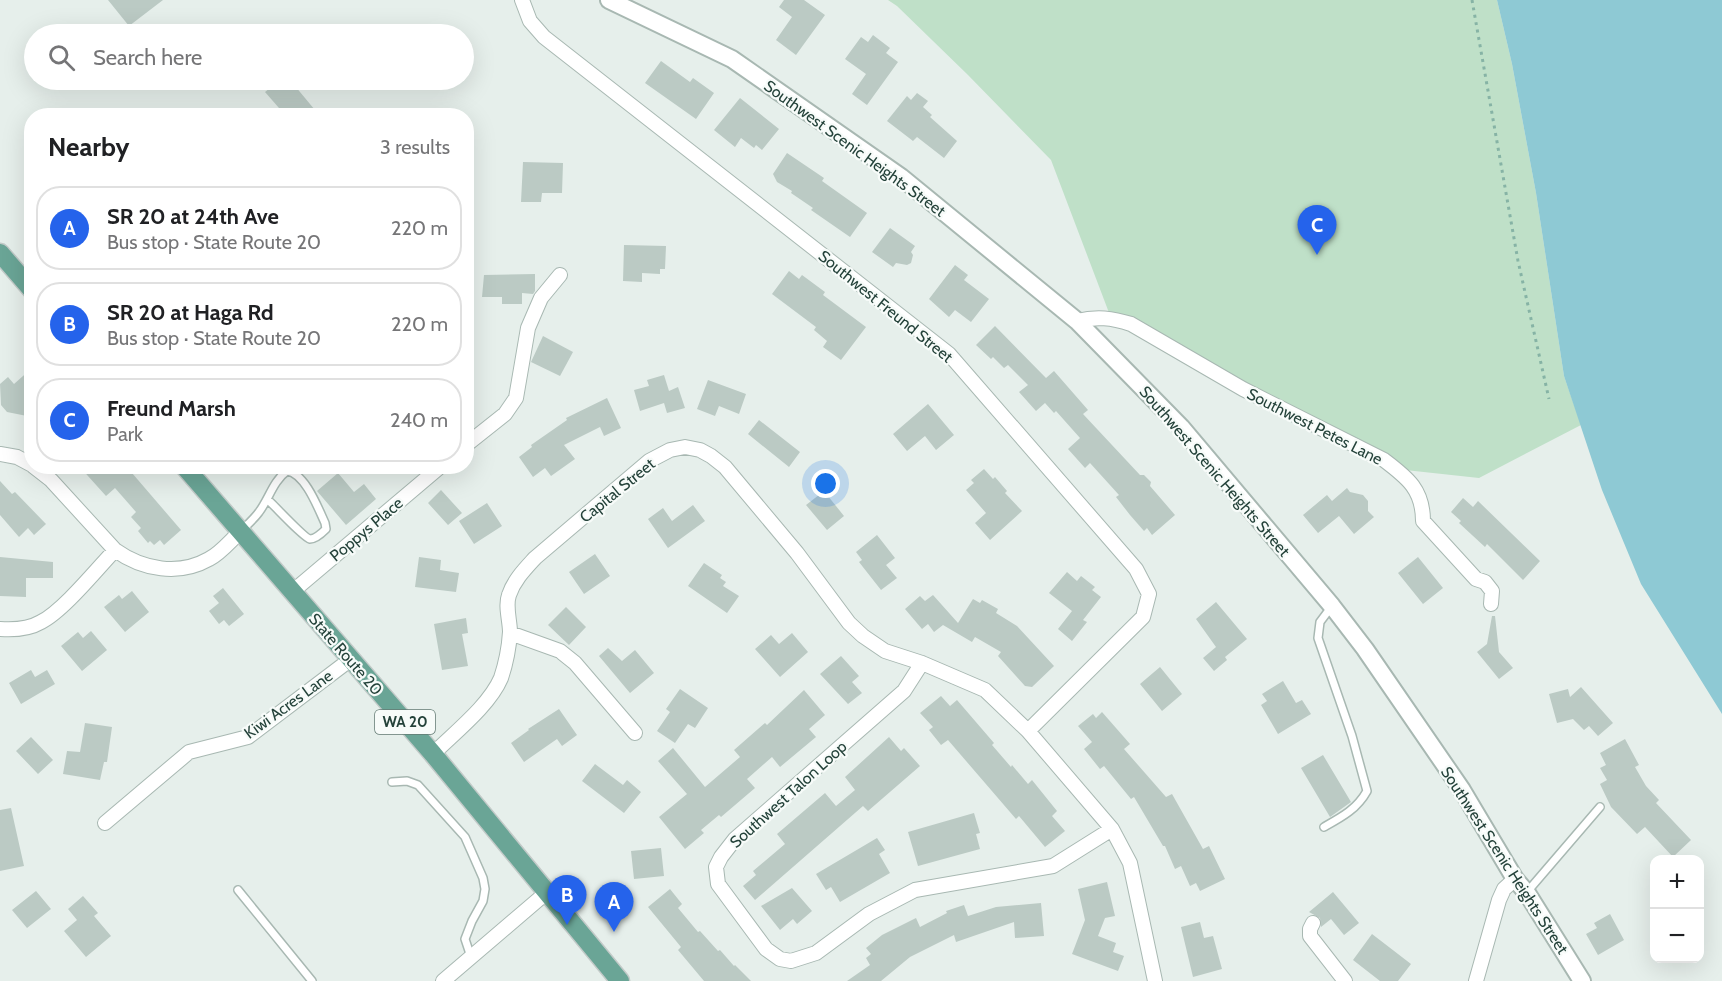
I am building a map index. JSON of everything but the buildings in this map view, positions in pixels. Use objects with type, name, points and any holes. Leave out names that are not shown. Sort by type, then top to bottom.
[{"type":"main road","points":[[0,253],[24,281]]},
{"type":"main road","name":"State Route 20","points":[[191,474],[433,754],[620,981]]},
{"type":"street","name":"Southwest Scenic Heights Street","points":[[609,0],[732,59],[901,177],[1077,321],[1181,427],[1332,606],[1365,649],[1462,790],[1515,879],[1527,893],[1582,981]]},
{"type":"street","name":"Southwest Freund Street","points":[[526,3],[531,21],[544,37],[949,354],[1136,569],[1149,594],[1143,617],[1028,731]]},
{"type":"street","points":[[474,439],[505,414],[516,398],[528,328],[541,298],[560,275]]},
{"type":"street","name":"Southwest Petes Lane","points":[[1077,321],[1091,317],[1131,324],[1243,389],[1384,460],[1396,469],[1418,493],[1423,504],[1423,521],[1476,579],[1485,582],[1492,591],[1491,604]]},
{"type":"street","name":"Capital Street","points":[[433,754],[492,693],[500,680],[508,656],[510,633],[508,597],[519,576],[536,558],[649,461],[669,450],[685,447],[700,450],[725,467],[797,553],[849,623],[862,636],[885,651],[922,663],[985,690],[1028,731],[1112,829],[1130,862],[1155,981]]},
{"type":"street","points":[[0,454],[17,457],[24,461]]},
{"type":"street","points":[[43,474],[115,550],[128,559],[150,567],[179,570],[210,559],[242,531]]},
{"type":"street","name":"Poppys Place","points":[[292,592],[432,474]]},
{"type":"street","points":[[0,629],[17,630],[41,623],[56,611],[115,550]]},
{"type":"street","points":[[510,633],[560,651],[575,663],[635,733]]},
{"type":"street","name":"Kiwi Acres Lane","points":[[105,823],[189,752],[248,737],[351,659]]},
{"type":"street","name":"Southwest Talon Loop","points":[[922,663],[904,691],[735,838],[721,857],[716,867],[718,884],[766,949],[780,959],[791,961],[799,959],[816,953],[869,914],[915,890],[1053,866],[1112,829]]},
{"type":"street","points":[[1476,981],[1499,900],[1504,889],[1515,879]]},
{"type":"street","points":[[443,981],[546,893]]},
{"type":"street","points":[[1313,922],[1310,936],[1345,981]]},
{"type":"lane","points":[[242,531],[259,513],[283,474]]},
{"type":"lane","points":[[267,499],[309,539],[315,538],[326,529],[305,484],[295,474]]},
{"type":"lane","points":[[1324,827],[1361,803],[1368,791],[1352,736],[1318,638],[1320,622],[1332,606]]},
{"type":"lane","points":[[392,782],[407,780],[418,784],[465,837],[483,878],[485,889],[483,901],[465,939],[471,957]]},
{"type":"lane","points":[[1527,893],[1600,807]]},
{"type":"lane","points":[[238,890],[312,981]]},
{"type":"path","points":[[1472,0],[1518,261],[1549,399]]},
{"type":"green space","points":[[888,0],[1497,0],[1512,64],[1536,193],[1564,376],[1581,425],[1479,478],[1396,469],[1111,318],[1051,160],[968,75]]},
{"type":"water","points":[[1497,0],[1722,0],[1722,714],[1641,584],[1602,490],[1564,376],[1536,193],[1512,64]]},
{"type":"place","name":"Freund Marsh","points":[[1317,255]]},
{"type":"place","name":"SR 20 at Haga Rd","points":[[567,925]]},
{"type":"place","name":"SR 20 at 24th Ave","points":[[614,932]]}]
